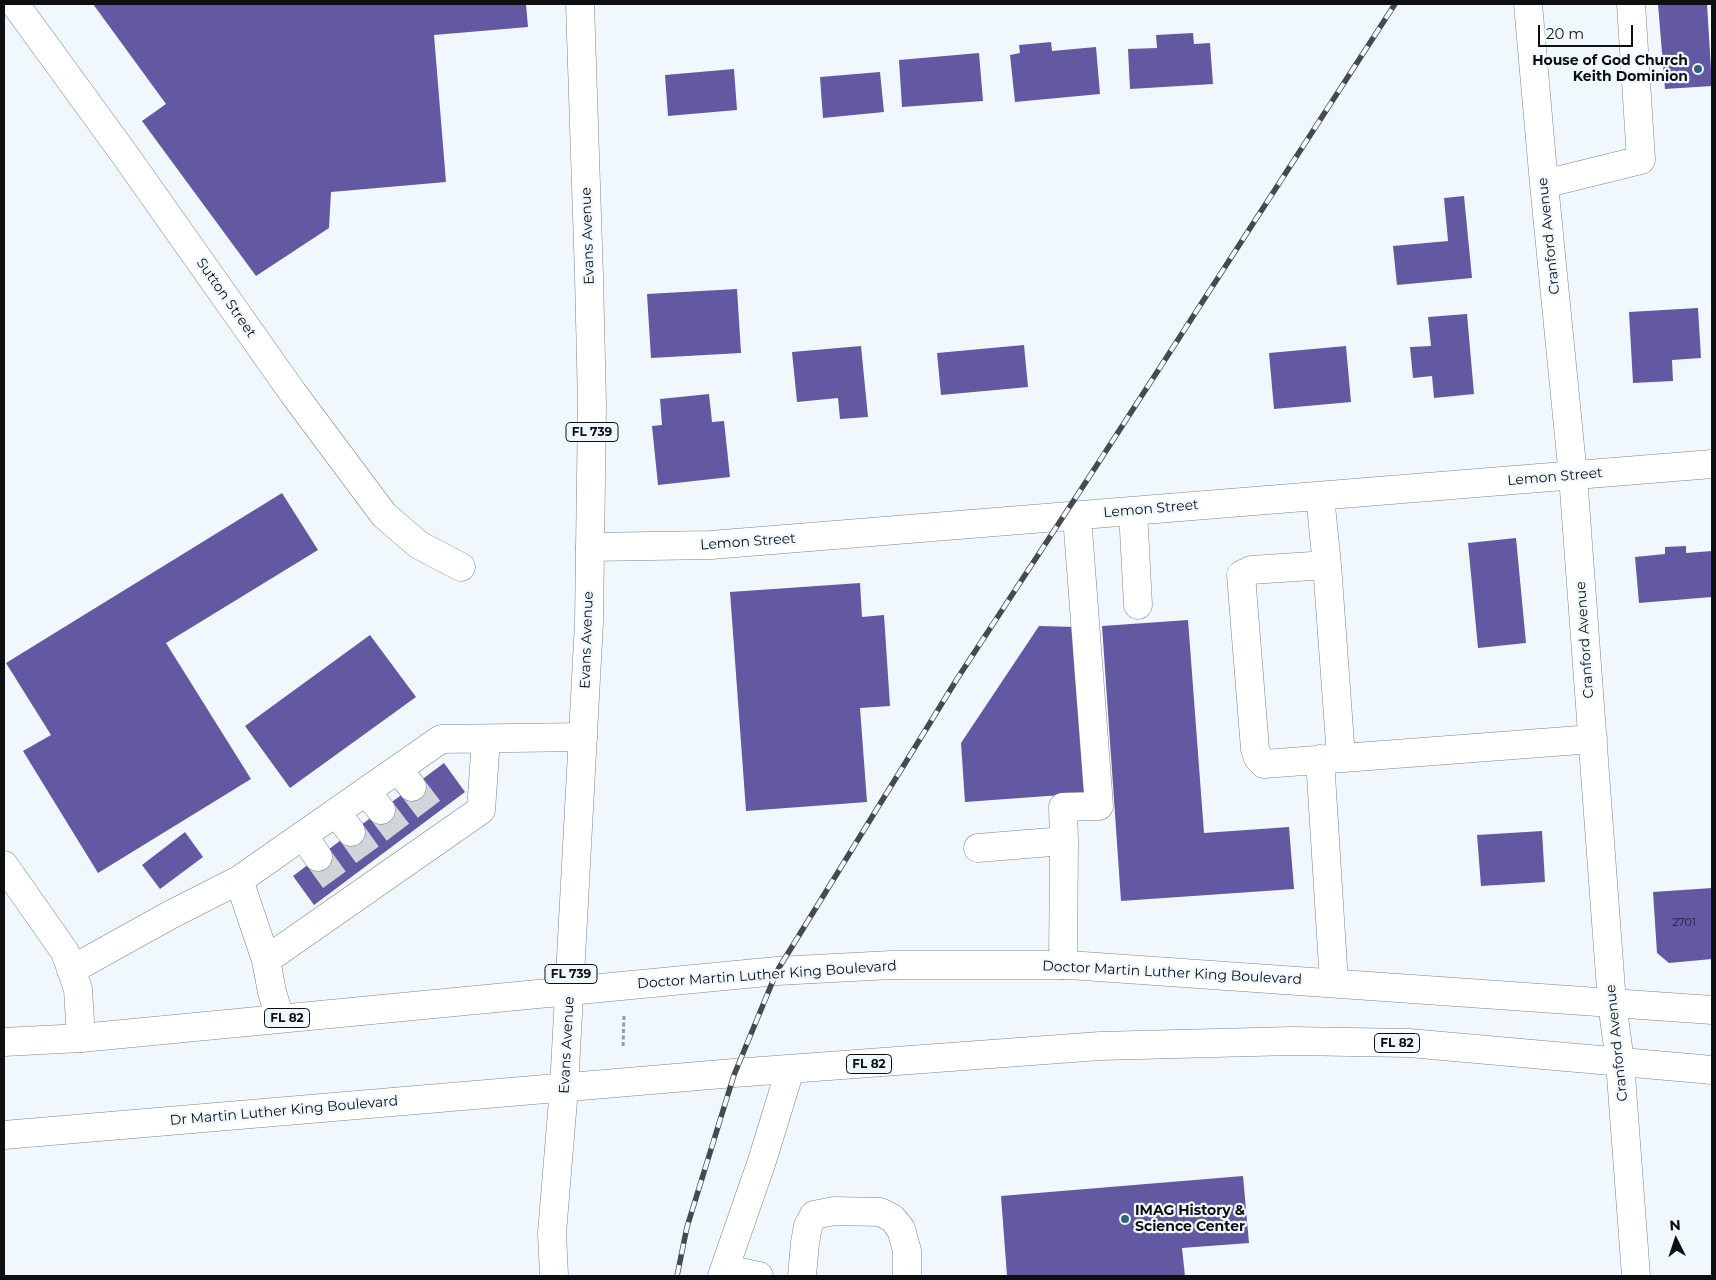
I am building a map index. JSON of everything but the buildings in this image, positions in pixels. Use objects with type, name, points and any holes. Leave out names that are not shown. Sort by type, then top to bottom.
[{"type":"main road","name":"Sutton Street","points":[[15,4],[126,155],[293,393],[384,516],[419,545],[460,568]]},
{"type":"main road","name":"Evans Avenue","points":[[554,1276],[552,1233],[570,991],[589,622],[592,405],[590,286],[580,4]]},
{"type":"main road","name":"Cranford Avenue","points":[[1528,4],[1573,476],[1612,1003],[1620,1062],[1636,1276]]},
{"type":"main road","points":[[1544,184],[1640,160],[1631,4]]},
{"type":"main road","name":"Lemon Street","points":[[590,547],[711,545],[1712,464]]},
{"type":"main road","points":[[1320,496],[1327,565],[1334,984]]},
{"type":"main road","points":[[1133,511],[1138,606]]},
{"type":"main road","points":[[1063,965],[1063,807],[1099,806],[1077,516]]},
{"type":"main road","points":[[1327,565],[1251,570],[1241,576],[1255,748],[1258,758],[1264,764],[1593,739]]},
{"type":"main road","points":[[71,970],[170,915],[239,880],[303,835],[344,822],[405,778],[441,739],[583,737]]},
{"type":"main road","points":[[266,960],[345,894],[441,824],[481,810],[486,739]]},
{"type":"main road","points":[[303,835],[318,856]]},
{"type":"main road","points":[[978,848],[1064,841]]},
{"type":"main road","points":[[4,865],[65,952],[78,988],[81,1038]]},
{"type":"main road","points":[[239,880],[266,960],[272,992],[280,1018]]},
{"type":"main road","name":"Doctor Martin Luther King Boulevard","points":[[4,1042],[81,1038],[777,972],[891,965],[1063,965],[1712,1010]]},
{"type":"main road","name":"FL 82","points":[[564,1088],[1100,1046],[1292,1040],[1410,1043],[1712,1070]]},
{"type":"main road","points":[[759,1276],[723,1273],[762,1161],[790,1070]]},
{"type":"main road","name":"Dr Martin Luther King Boulevard","points":[[4,1135],[564,1088]]},
{"type":"main road","points":[[802,1276],[808,1226],[814,1215],[834,1210],[880,1212],[892,1218],[901,1229],[907,1250],[907,1276]]},
{"type":"main road","points":[[1631,1276],[1636,1276]]},
{"type":"path","points":[[623,1046],[624,1008]]},
{"type":"tunnel","points":[[412,787],[434,816]]},
{"type":"tunnel","points":[[381,810],[403,839]]},
{"type":"tunnel","points":[[351,832],[372,861]]},
{"type":"tunnel","points":[[318,857],[339,886]]},
{"type":"railway","points":[[677,1276],[687,1227],[734,1075],[777,971],[957,679],[1395,4]]},
{"type":"place","name":"House of God Church Keith Dominion","points":[[1698,69]]},
{"type":"place","name":"IMAG History & Science Center","points":[[1125,1219]]}]
